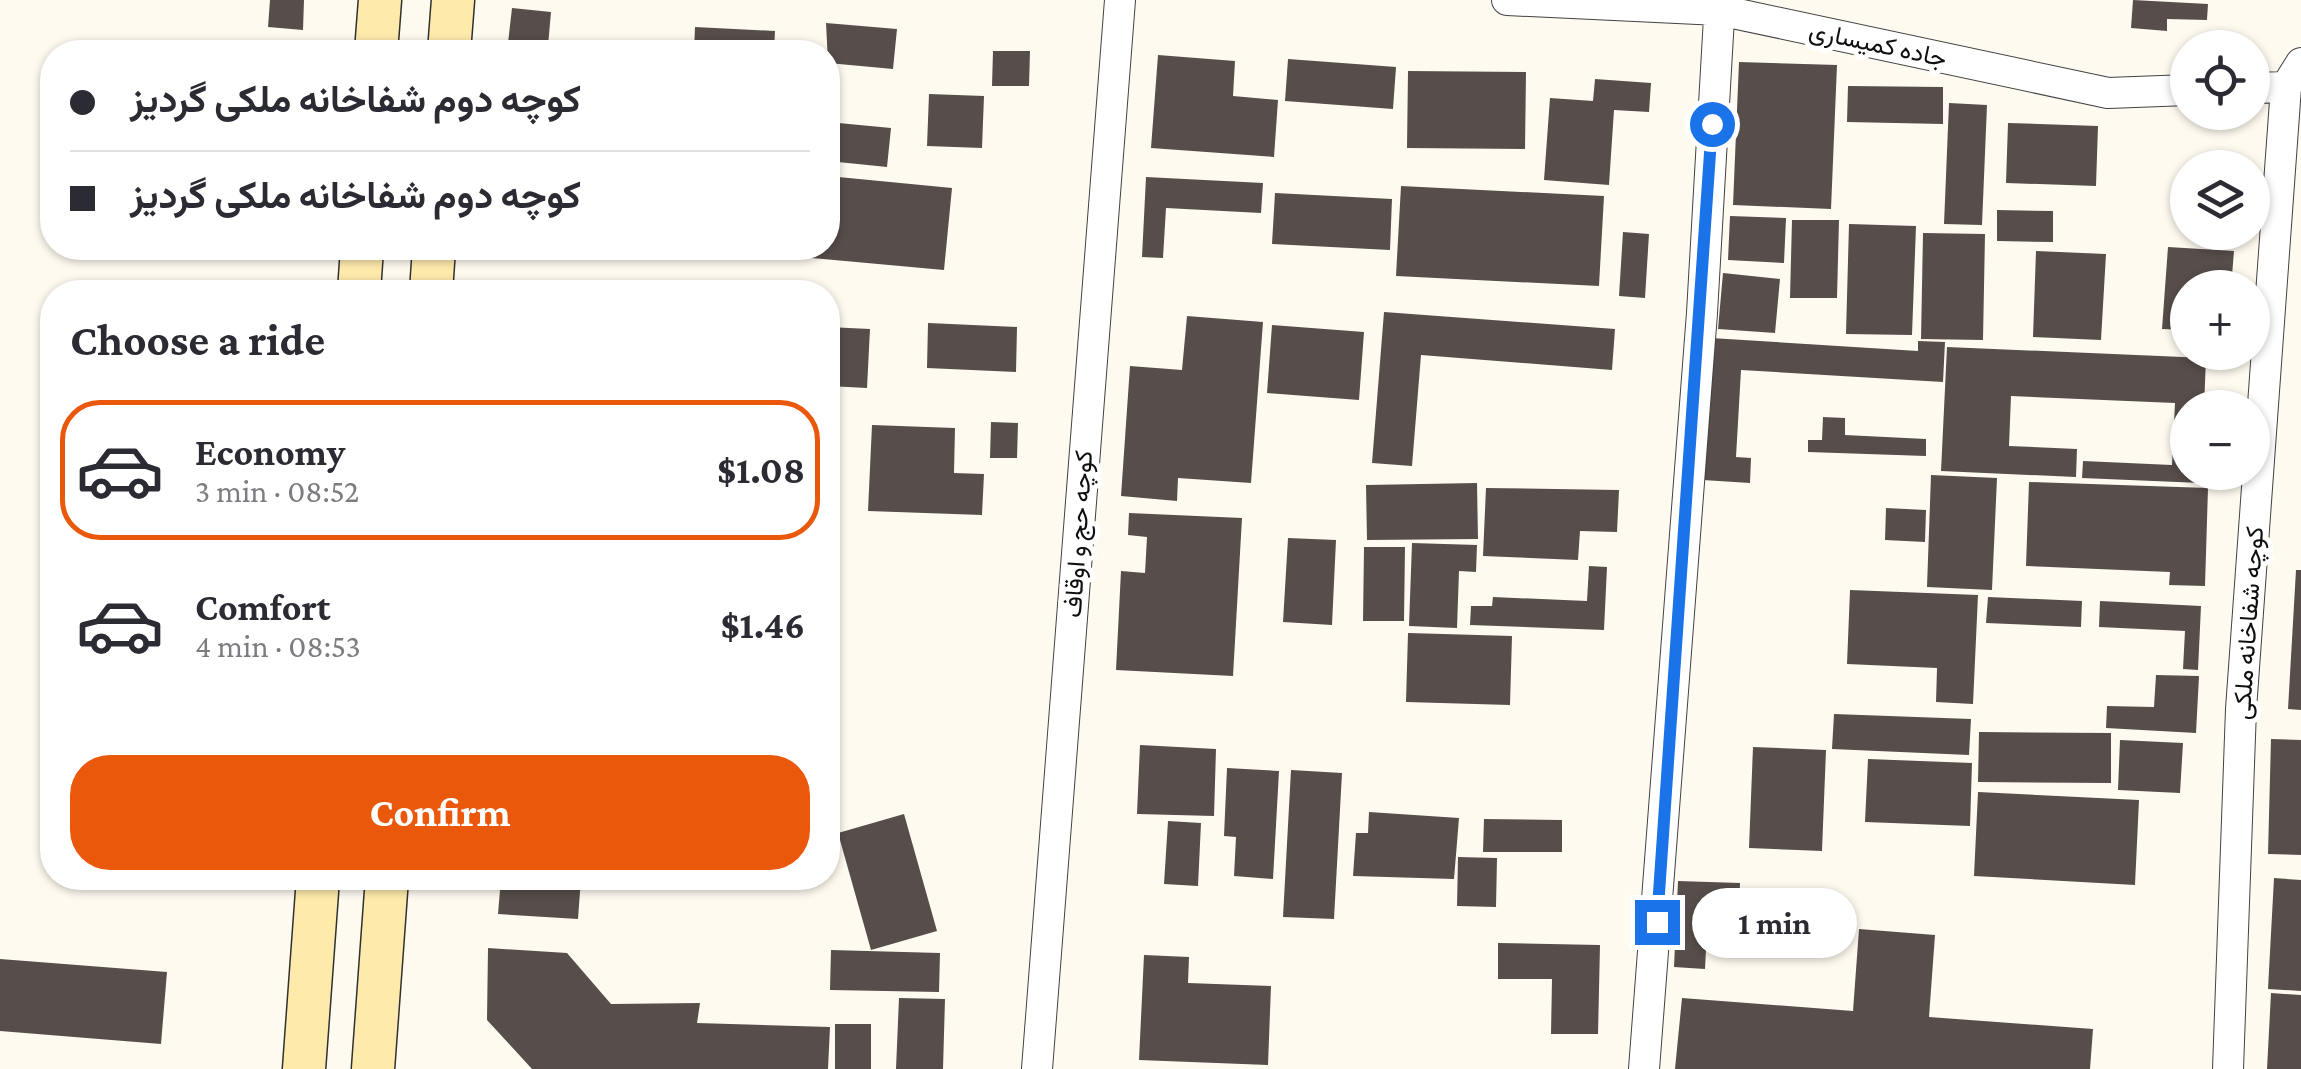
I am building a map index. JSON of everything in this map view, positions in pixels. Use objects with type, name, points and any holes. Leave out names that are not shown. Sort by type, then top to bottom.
[{"type":"main road","points":[[377,40],[380,0]]},
{"type":"main road","points":[[450,40],[452,0]]},
{"type":"main road","points":[[304,1069],[317,890]]},
{"type":"main road","points":[[373,1069],[386,890]]},
{"type":"street","name":"کوچه حج و اوقاف","points":[[1037,1069],[1120,0]]},
{"type":"street","name":"جاده کمیساری","points":[[1507,0],[1720,5],[2108,92],[2170,90]]},
{"type":"street","points":[[1644,1069],[1702,313],[1720,5]]},
{"type":"street","name":"کوچه شفاخانه ملکی","points":[[2228,1069],[2241,709],[2293,75]]},
{"type":"building","points":[[270,0],[304,0],[303,30],[268,27]]},
{"type":"building","points":[[2133,0],[2208,4],[2207,20],[2167,19],[2167,31],[2131,28]]},
{"type":"building","points":[[512,8],[551,12],[549,40],[508,40]]},
{"type":"building","points":[[826,23],[897,29],[893,69],[840,64],[840,40],[827,40]]},
{"type":"building","points":[[695,27],[775,31],[775,40],[694,40]]},
{"type":"building","points":[[993,51],[1030,51],[1029,86],[992,86]]},
{"type":"building","points":[[1158,55],[1235,61],[1233,96],[1278,100],[1274,157],[1151,148]]},
{"type":"building","points":[[1288,59],[1396,67],[1393,109],[1285,101]]},
{"type":"building","points":[[1739,62],[1837,65],[1831,209],[1733,205]]},
{"type":"building","points":[[1408,71],[1526,72],[1525,149],[1407,148]]},
{"type":"building","points":[[1595,79],[1651,83],[1649,112],[1614,110],[1609,185],[1544,180],[1550,98],[1593,101]]},
{"type":"building","points":[[1848,86],[1943,87],[1943,124],[1847,122]]},
{"type":"building","points":[[929,94],[984,96],[982,148],[927,146]]},
{"type":"building","points":[[1949,103],[1987,105],[1982,225],[1944,224]]},
{"type":"building","points":[[840,123],[891,128],[887,167],[840,162]]},
{"type":"building","points":[[2008,123],[2098,126],[2096,186],[2006,183]]},
{"type":"building","points":[[840,177],[952,188],[944,270],[834,260],[840,260]]},
{"type":"building","points":[[1146,177],[1263,183],[1261,213],[1166,208],[1163,258],[1142,257]]},
{"type":"building","points":[[1401,186],[1604,196],[1599,286],[1396,276]]},
{"type":"building","points":[[1275,193],[1392,199],[1390,250],[1272,244]]},
{"type":"building","points":[[1997,210],[2053,211],[2053,242],[1997,241]]},
{"type":"building","points":[[1730,216],[1786,218],[1784,263],[1728,260]]},
{"type":"building","points":[[1792,220],[1839,220],[1837,298],[1790,298]]},
{"type":"building","points":[[1849,224],[1916,226],[1912,335],[1846,334]]},
{"type":"building","points":[[1623,232],[1649,234],[1645,298],[1619,296]]},
{"type":"building","points":[[1923,233],[1985,234],[1983,340],[1921,339]]},
{"type":"building","points":[[2168,247],[2234,251],[2232,270],[2170,270],[2170,329],[2162,329]]},
{"type":"building","points":[[2036,251],[2106,254],[2101,340],[2033,337]]},
{"type":"building","points":[[1723,273],[1780,279],[1775,333],[1718,329]]},
{"type":"building","points":[[1384,312],[1615,329],[1612,370],[1421,355],[1412,466],[1372,463]]},
{"type":"building","points":[[1187,316],[1263,322],[1251,483],[1178,478],[1177,501],[1121,496],[1130,366],[1182,370]]},
{"type":"building","points":[[928,323],[1017,327],[1016,372],[927,368]]},
{"type":"building","points":[[1272,325],[1364,332],[1359,400],[1267,393]]},
{"type":"building","points":[[840,328],[870,329],[867,388],[840,387]]},
{"type":"building","points":[[1711,338],[1918,351],[1918,341],[1945,342],[1943,382],[1741,370],[1736,457],[1751,458],[1750,483],[1703,480]]},
{"type":"building","points":[[1947,347],[2170,356],[2170,370],[2206,370],[2205,390],[2170,390],[2170,403],[2011,396],[2009,446],[2077,449],[2076,477],[1941,471]]},
{"type":"building","points":[[1823,417],[1845,418],[1845,435],[1926,439],[1926,456],[1808,452],[1808,440],[1822,440]]},
{"type":"building","points":[[991,422],[1018,423],[1017,458],[990,458]]},
{"type":"building","points":[[872,425],[955,428],[954,473],[984,474],[982,515],[868,511]]},
{"type":"building","points":[[2083,461],[2170,465],[2170,482],[2082,478]]},
{"type":"building","points":[[1931,475],[1997,478],[1992,590],[1927,587]]},
{"type":"building","points":[[2029,482],[2208,490],[2205,586],[2169,585],[2170,572],[2026,566]]},
{"type":"building","points":[[1477,483],[1478,539],[1367,540],[1366,485]]},
{"type":"building","points":[[1486,488],[1619,490],[1617,532],[1580,531],[1578,560],[1483,556]]},
{"type":"building","points":[[1886,508],[1926,510],[1925,542],[1885,540]]},
{"type":"building","points":[[1129,513],[1242,518],[1233,676],[1116,670],[1121,571],[1145,573],[1147,537],[1128,535]]},
{"type":"building","points":[[1288,538],[1336,540],[1332,625],[1283,622]]},
{"type":"building","points":[[1412,543],[1477,545],[1476,572],[1459,571],[1457,628],[1409,626]]},
{"type":"building","points":[[1364,547],[1405,547],[1404,621],[1363,621]]},
{"type":"building","points":[[1589,566],[1607,567],[1604,630],[1470,625],[1471,606],[1492,606],[1493,597],[1587,601]]},
{"type":"building","points":[[2296,570],[2301,570],[2301,710],[2288,709]]},
{"type":"building","points":[[1850,590],[1978,595],[1973,704],[1936,702],[1937,668],[1847,664]]},
{"type":"building","points":[[1988,597],[2082,601],[2081,627],[1986,623]]},
{"type":"building","points":[[2100,601],[2201,606],[2198,670],[2183,669],[2185,631],[2099,627]]},
{"type":"building","points":[[1408,633],[1512,636],[1510,705],[1406,702]]},
{"type":"building","points":[[2156,675],[2199,676],[2196,733],[2106,728],[2107,706],[2154,707]]},
{"type":"building","points":[[1834,714],[1971,719],[1969,755],[1832,749]]},
{"type":"building","points":[[1979,732],[2111,733],[2111,783],[1978,782]]},
{"type":"building","points":[[2271,739],[2301,740],[2301,855],[2268,854]]},
{"type":"building","points":[[2120,740],[2183,743],[2180,793],[2118,790]]},
{"type":"building","points":[[1140,745],[1216,749],[1214,816],[1137,814]]},
{"type":"building","points":[[1753,747],[1826,750],[1822,851],[1749,848]]},
{"type":"building","points":[[1868,759],[1972,763],[1970,826],[1865,822]]},
{"type":"building","points":[[1227,768],[1279,771],[1273,879],[1234,876],[1236,837],[1224,836]]},
{"type":"building","points":[[1291,770],[1342,773],[1334,919],[1283,917]]},
{"type":"building","points":[[1978,792],[2139,800],[2135,885],[1974,876]]},
{"type":"building","points":[[1369,812],[1459,818],[1454,879],[1353,876],[1356,833],[1368,833]]},
{"type":"building","points":[[904,814],[937,931],[871,950],[840,832]]},
{"type":"building","points":[[1484,819],[1562,820],[1562,852],[1483,852]]},
{"type":"building","points":[[1168,821],[1201,823],[1198,886],[1164,884]]},
{"type":"building","points":[[1458,857],[1497,858],[1496,907],[1457,906]]},
{"type":"building","points":[[2274,878],[2301,880],[2301,991],[2268,989]]},
{"type":"building","points":[[1678,881],[1740,883],[1739,912],[1708,911],[1705,969],[1674,967]]},
{"type":"building","points":[[500,890],[580,890],[578,919],[498,914]]},
{"type":"building","points":[[1742,895],[1836,897],[1835,931],[1741,929]]},
{"type":"building","points":[[1859,929],[1935,935],[1929,1017],[2093,1029],[2090,1069],[1675,1069],[1682,998],[1853,1011]]},
{"type":"building","points":[[1498,943],[1600,945],[1598,1034],[1551,1034],[1552,979],[1498,979]]},
{"type":"building","points":[[488,948],[567,953],[611,1004],[700,1003],[697,1023],[830,1027],[828,1069],[532,1069],[487,1020]]},
{"type":"building","points":[[831,950],[940,953],[939,992],[830,990]]},
{"type":"building","points":[[1144,955],[1189,957],[1188,983],[1271,986],[1268,1065],[1139,1060]]},
{"type":"building","points":[[0,959],[167,972],[161,1044],[0,1031]]},
{"type":"building","points":[[2271,993],[2301,995],[2301,1069],[2267,1069]]},
{"type":"building","points":[[899,998],[945,999],[943,1069],[896,1069]]},
{"type":"building","points":[[835,1024],[871,1024],[871,1069],[835,1069]]},
{"type":"route","points":[[1657,922],[1702,313],[1712,124]]}]
